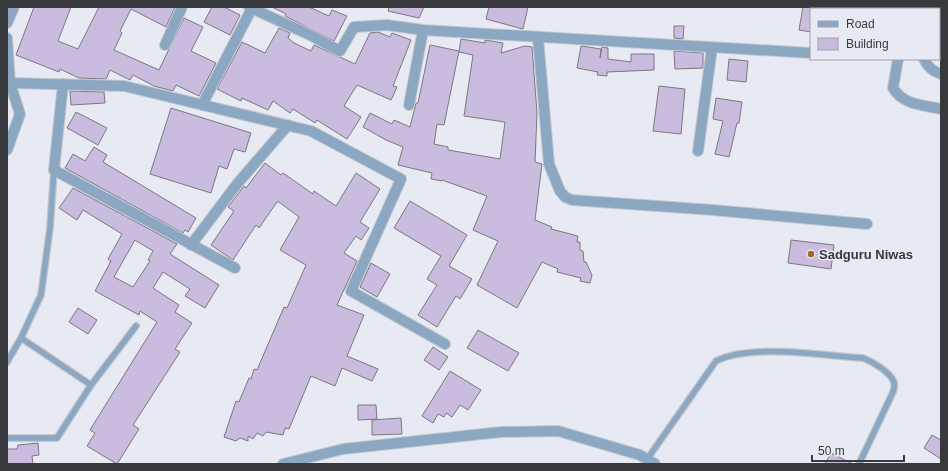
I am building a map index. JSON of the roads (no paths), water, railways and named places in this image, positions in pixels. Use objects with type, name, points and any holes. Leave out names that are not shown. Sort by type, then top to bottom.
[{"type":"street","points":[[7,23],[14,7]]},
{"type":"street","points":[[165,45],[182,7]]},
{"type":"street","points":[[202,105],[251,8],[310,35],[340,51],[354,27],[387,25],[423,30],[538,38],[810,53]]},
{"type":"street","points":[[409,105],[423,30]]},
{"type":"street","points":[[7,38],[10,82],[20,114],[7,150]]},
{"type":"street","points":[[538,38],[548,164],[560,191],[565,197],[572,200],[713,210],[867,224]]},
{"type":"street","points":[[698,151],[712,48]]},
{"type":"street","points":[[898,60],[893,88],[898,96],[905,101],[941,108]]},
{"type":"street","points":[[924,60],[928,67],[934,72],[941,74]]},
{"type":"street","points":[[10,82],[124,86],[311,130],[401,179],[351,291],[445,344]]},
{"type":"street","points":[[63,84],[54,170],[235,268]]},
{"type":"street","points":[[191,245],[237,184],[288,125]]},
{"type":"street","points":[[283,464],[344,449],[501,432],[558,431],[651,461]]},
{"type":"lane","points":[[7,362],[21,338],[41,295],[50,228],[54,170]]},
{"type":"lane","points":[[7,438],[57,438],[91,385],[136,326]]},
{"type":"lane","points":[[21,338],[91,385]]},
{"type":"lane","points":[[651,461],[716,361],[725,356],[771,352],[863,358],[891,377],[895,384],[893,392],[859,464]]},
{"type":"place","name":"Sadguru Niwas","points":[[811,254]]}]
